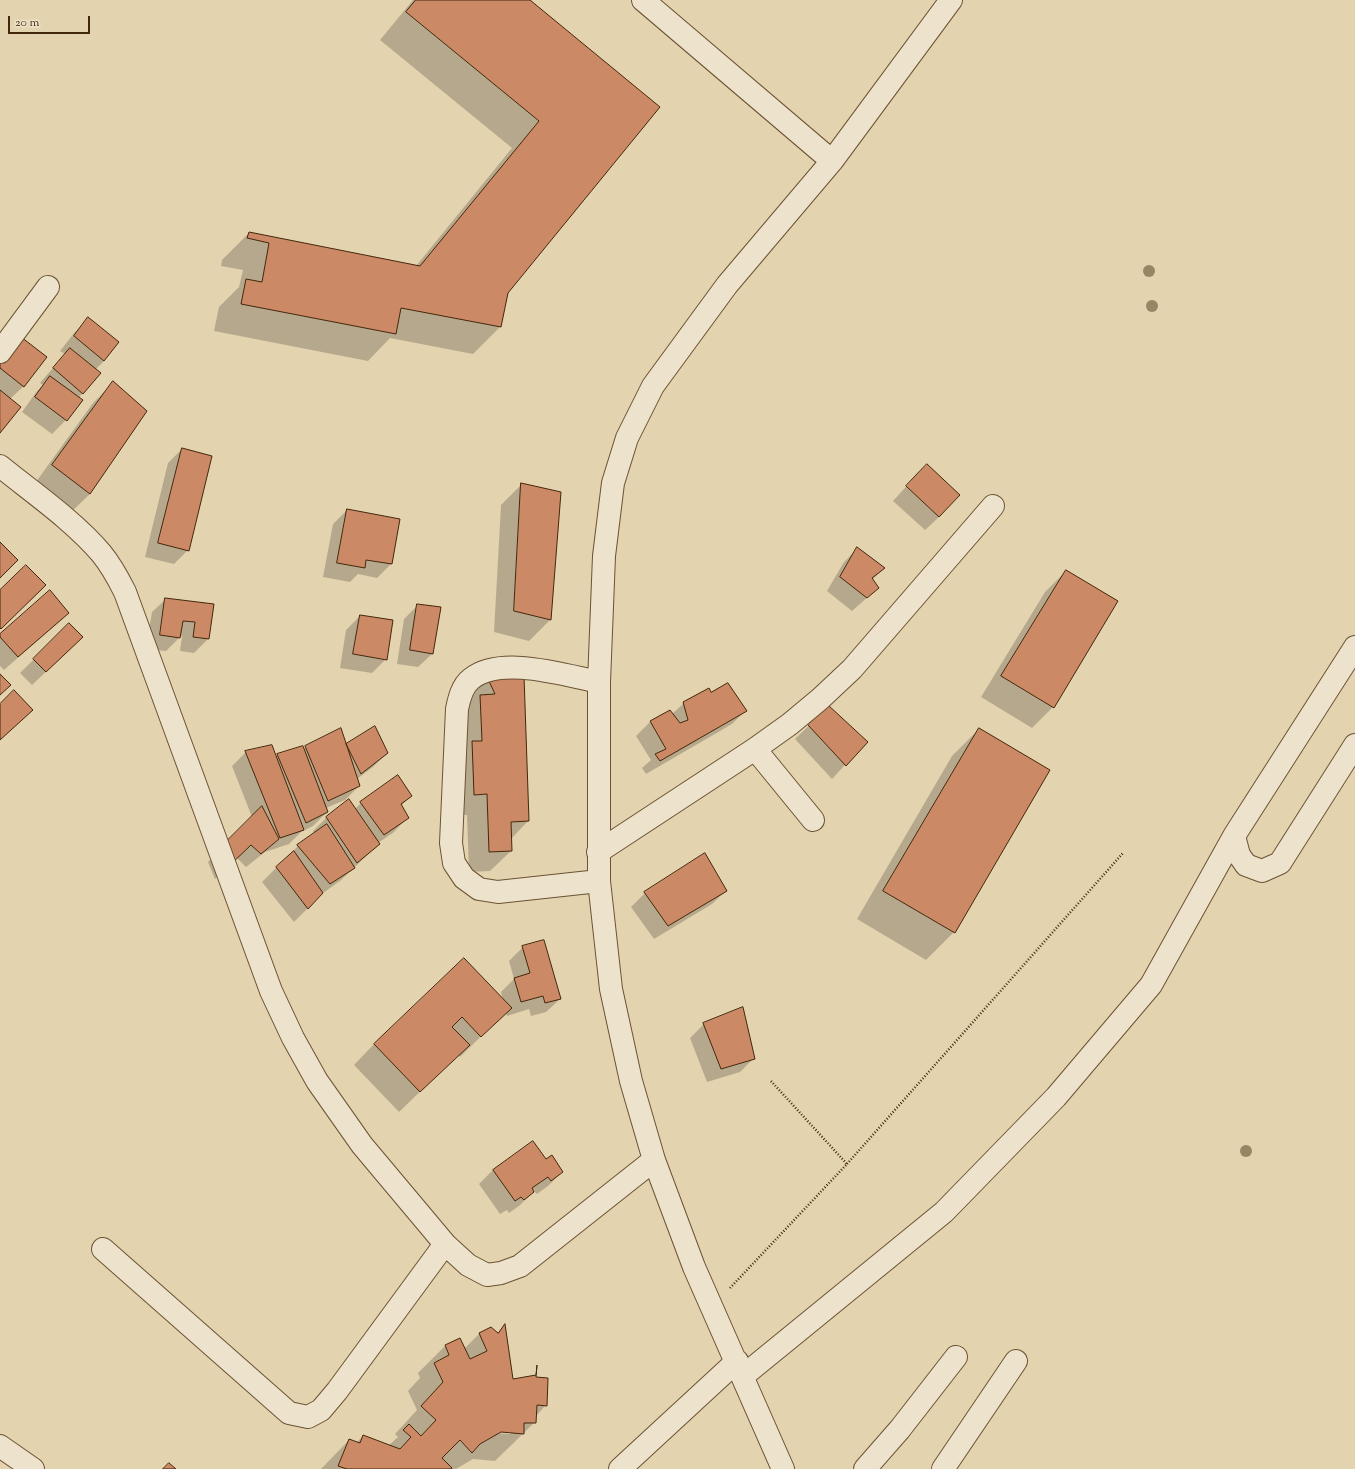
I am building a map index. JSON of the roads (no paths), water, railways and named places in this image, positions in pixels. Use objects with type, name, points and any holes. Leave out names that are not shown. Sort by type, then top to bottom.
[{"type":"street","points":[[643,0],[832,161]]},
{"type":"street","points":[[784,1469],[694,1267],[654,1160],[631,1081],[611,989],[599,881],[598,852],[599,682],[604,556],[613,483],[627,438],[653,386],[727,285],[832,161],[951,0]]},
{"type":"street","points":[[0,352],[48,287]]},
{"type":"street","points":[[0,466],[69,522],[100,552],[114,571],[127,600],[271,991],[293,1038],[317,1081],[362,1145],[445,1244],[468,1265],[487,1275],[501,1273],[520,1266],[654,1160]]},
{"type":"street","points":[[598,852],[755,749],[790,724],[820,699],[852,669],[993,506]]},
{"type":"street","points":[[620,1469],[740,1369],[944,1212],[1056,1097],[1151,985],[1234,836],[1355,648]]},
{"type":"street","points":[[599,682],[510,666],[487,669],[470,679],[460,694],[457,709],[451,843],[454,863],[460,873],[464,878],[480,888],[498,892],[599,881]]},
{"type":"street","points":[[1234,836],[1239,855],[1246,865],[1262,871],[1280,862],[1355,745]]},
{"type":"street","points":[[755,749],[813,820]]},
{"type":"street","points":[[103,1249],[289,1413],[308,1417],[321,1410],[337,1391],[445,1244]]},
{"type":"street","points":[[864,1469],[900,1429],[956,1357]]},
{"type":"street","points":[[943,1469],[1016,1361]]},
{"type":"street","points":[[0,1446],[33,1469]]}]
